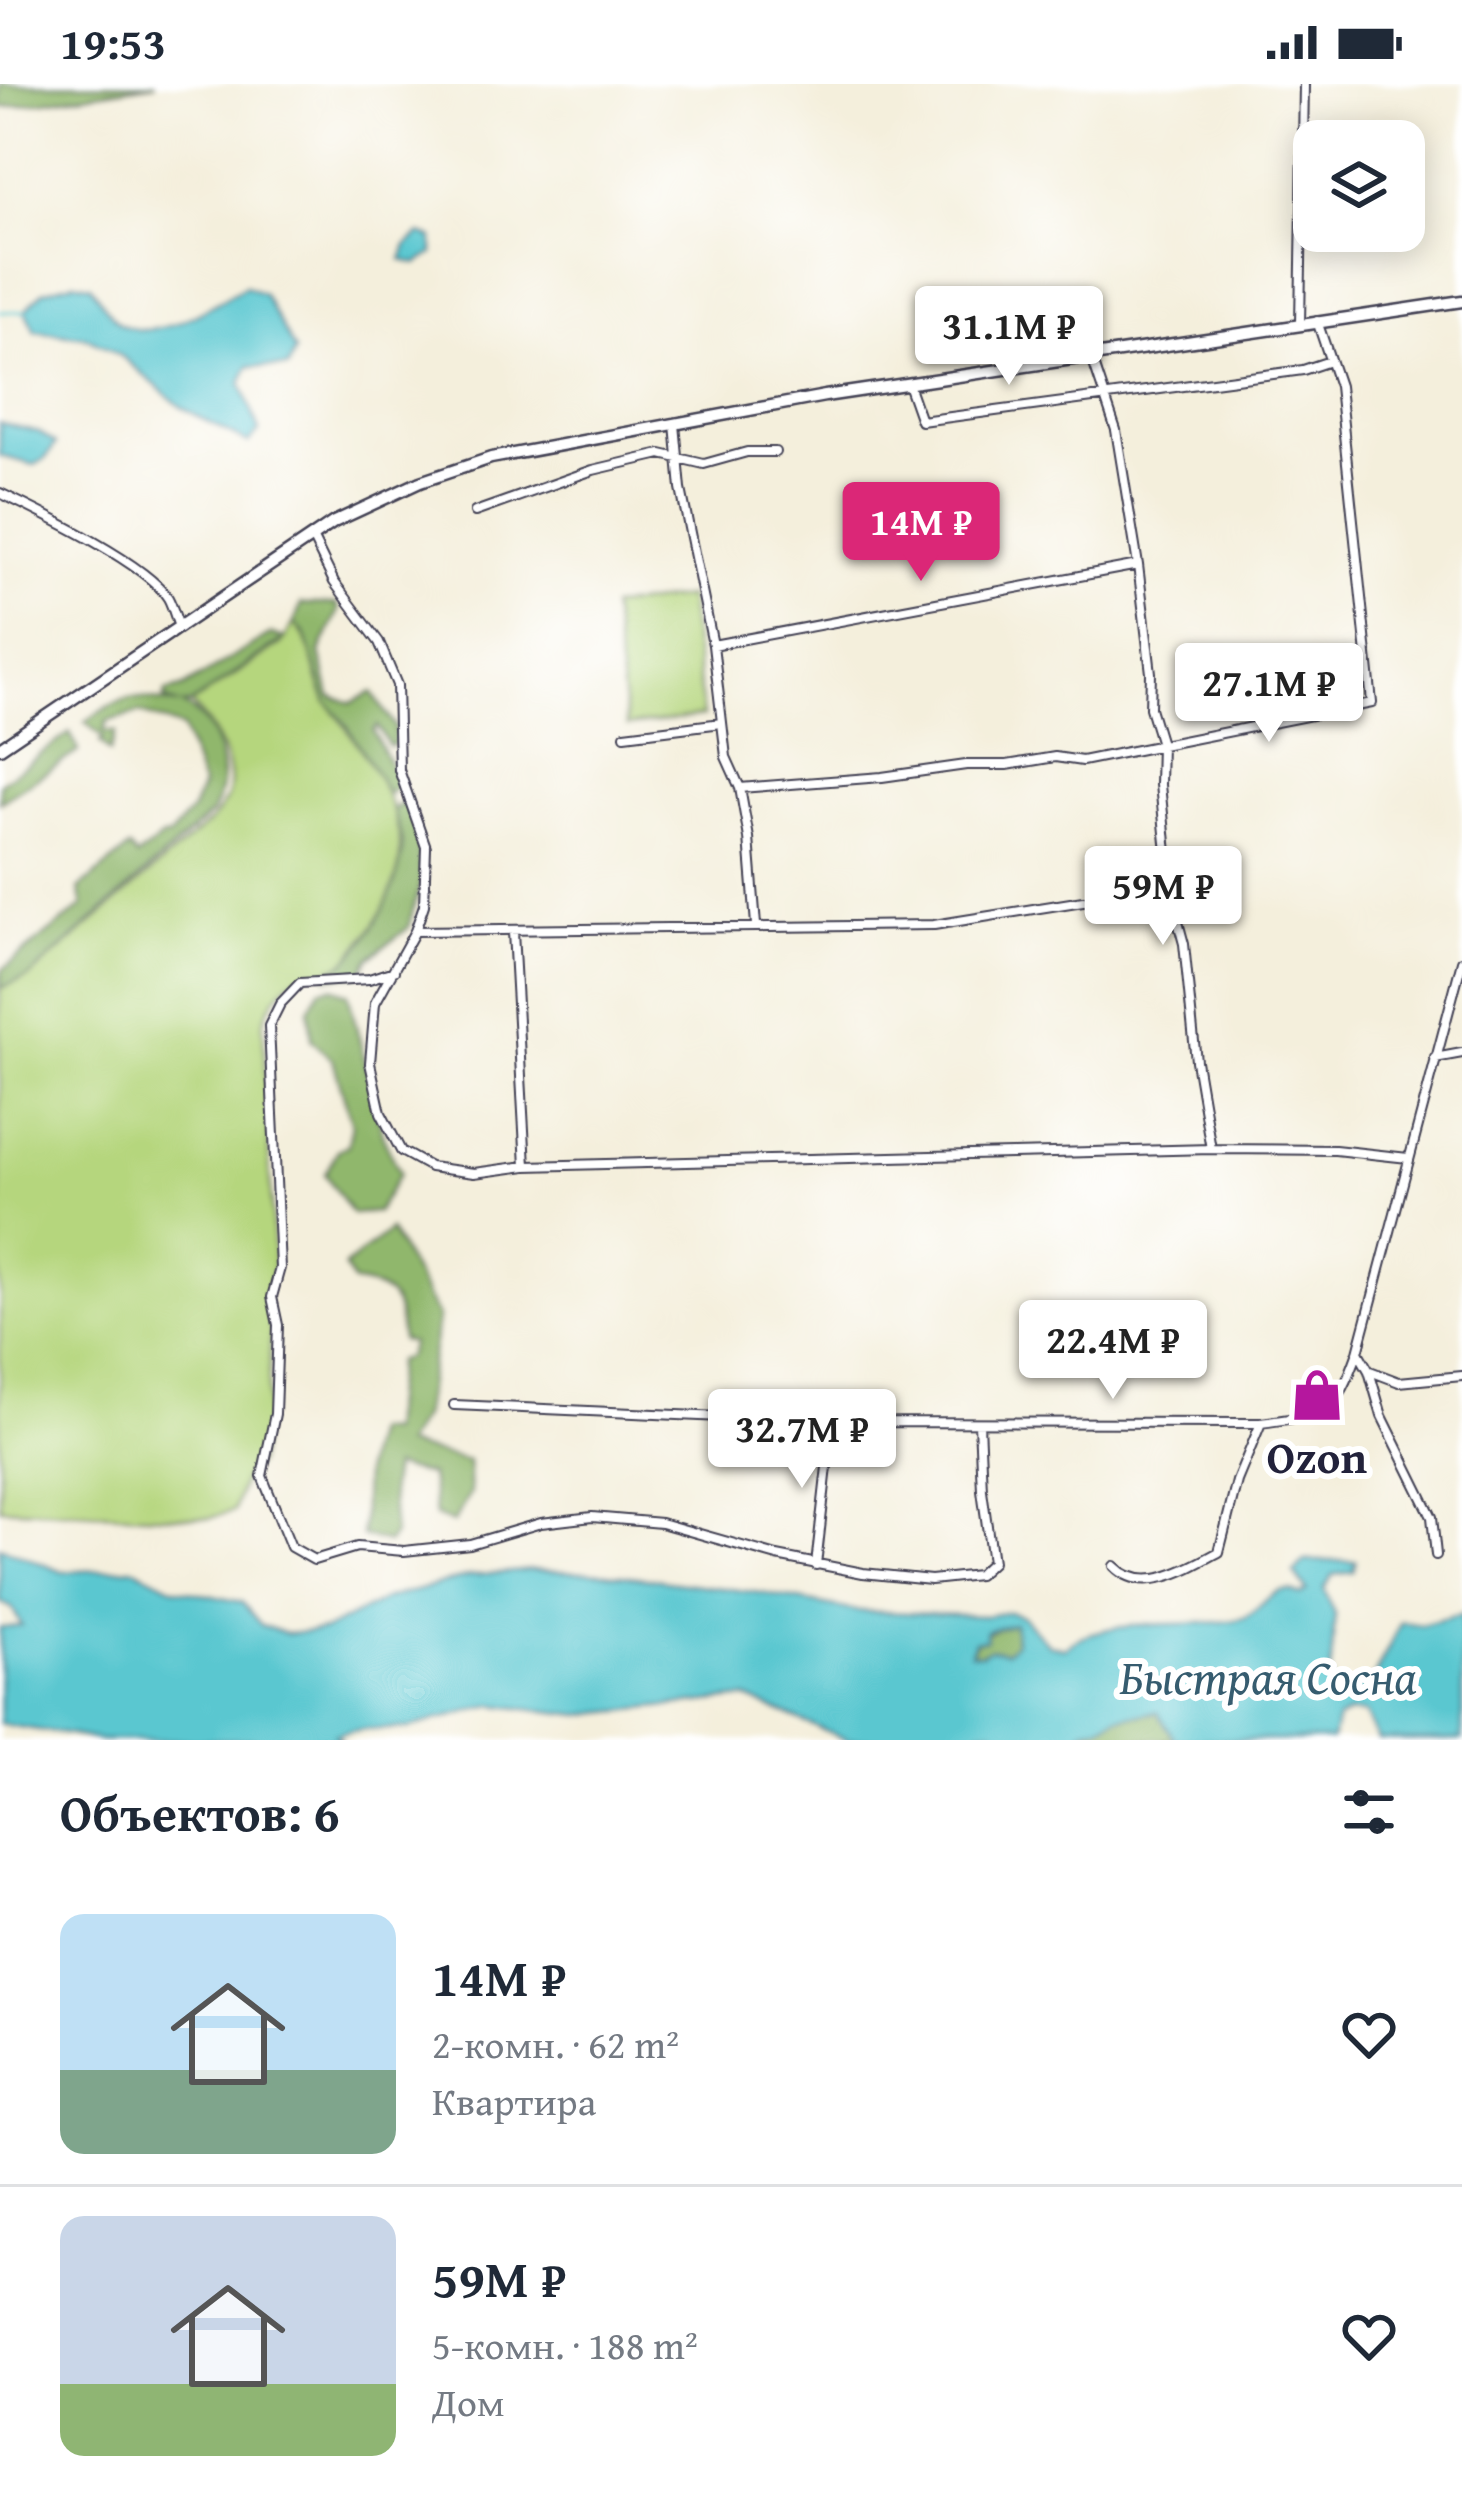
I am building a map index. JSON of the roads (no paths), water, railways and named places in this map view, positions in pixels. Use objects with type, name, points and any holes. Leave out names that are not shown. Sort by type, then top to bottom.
[{"type":"main road","points":[[0,748],[311,537],[420,482],[491,458],[908,384],[1462,301]]},
{"type":"street","points":[[1300,323],[1304,84]]},
{"type":"street","points":[[740,788],[882,778],[1055,757],[1082,761],[1372,703],[1340,386],[1317,321]]},
{"type":"street","points":[[1093,358],[1116,430],[1138,565],[1150,708],[1161,744],[1160,785],[1172,900],[1184,944],[1211,1149]]},
{"type":"street","points":[[908,384],[921,422],[1303,370],[1330,361]]},
{"type":"street","points":[[674,423],[681,490],[713,645],[726,757],[740,788],[756,925]]},
{"type":"street","points":[[475,512],[592,470],[661,454],[704,464],[747,452],[775,452]]},
{"type":"street","points":[[0,494],[66,525],[143,575],[166,596],[178,624]]},
{"type":"street","points":[[311,537],[334,582],[379,642],[398,685],[399,770],[426,848],[428,879],[415,931],[375,1003],[370,1064],[381,1113],[401,1151],[430,1167],[474,1173],[526,1166],[1211,1149],[1335,1150],[1408,1158]]},
{"type":"street","points":[[713,645],[1138,565]]},
{"type":"street","points":[[625,735],[722,723]]},
{"type":"street","points":[[415,931],[934,925],[1083,901],[1172,900]]},
{"type":"street","points":[[513,932],[526,1166]]},
{"type":"street","points":[[454,1405],[980,1424],[1261,1423],[1322,1414],[1345,1389],[1358,1352],[1462,961]]},
{"type":"street","points":[[394,971],[369,979],[300,983],[280,1004],[269,1026],[280,1268],[272,1297],[278,1325],[275,1414],[262,1476],[291,1546],[314,1560],[357,1547],[404,1551],[470,1544],[541,1523],[592,1517],[662,1523],[816,1565],[931,1580],[978,1575],[992,1562],[982,1490],[980,1424]]},
{"type":"street","points":[[1435,1058],[1462,1053]]},
{"type":"street","points":[[1358,1352],[1369,1371],[1382,1416],[1432,1516],[1436,1555]]},
{"type":"street","points":[[1369,1371],[1399,1382],[1462,1376]]},
{"type":"street","points":[[816,1565],[832,1422]]},
{"type":"street","points":[[1114,1566],[1126,1579],[1136,1581],[1181,1573],[1219,1552],[1237,1480],[1261,1423]]},
{"type":"water","points":[[420,234],[433,238],[433,254],[417,264],[402,260],[407,245]]},
{"type":"water","points":[[74,282],[90,285],[116,320],[134,329],[184,320],[245,286],[263,294],[295,351],[288,368],[249,366],[241,382],[259,431],[248,443],[181,407],[120,355],[86,337],[35,331],[25,311],[43,291]]},
{"type":"water","points":[[0,423],[39,432],[56,444],[35,465],[0,456]]},
{"type":"water","name":"Быстрая Сосна","points":[[0,1547],[63,1572],[134,1568],[174,1588],[242,1602],[261,1625],[286,1634],[325,1630],[386,1599],[469,1576],[532,1570],[606,1573],[857,1611],[985,1616],[1009,1612],[1022,1616],[1049,1645],[1065,1648],[1094,1632],[1115,1628],[1240,1619],[1277,1592],[1300,1595],[1307,1591],[1294,1573],[1305,1561],[1356,1561],[1353,1572],[1333,1575],[1324,1589],[1335,1615],[1330,1674],[1336,1688],[1351,1690],[1371,1683],[1401,1622],[1421,1625],[1462,1614],[1462,1740],[1378,1740],[1365,1714],[1350,1713],[1338,1719],[1331,1740],[1175,1740],[1158,1712],[1117,1717],[1085,1729],[1077,1740],[1003,1740],[993,1730],[980,1731],[975,1740],[848,1740],[747,1698],[581,1715],[493,1705],[406,1729],[335,1734],[341,1740],[102,1740],[0,1724],[0,1628],[22,1626],[12,1608],[0,1602]],"holes":[[[1014,1624],[1015,1643],[1006,1652],[971,1653],[974,1641],[986,1640],[986,1631]]]},
{"type":"waterway","points":[[0,312],[25,311]]},
{"type":"place","name":"Ozon","points":[[1317,1395]]}]
